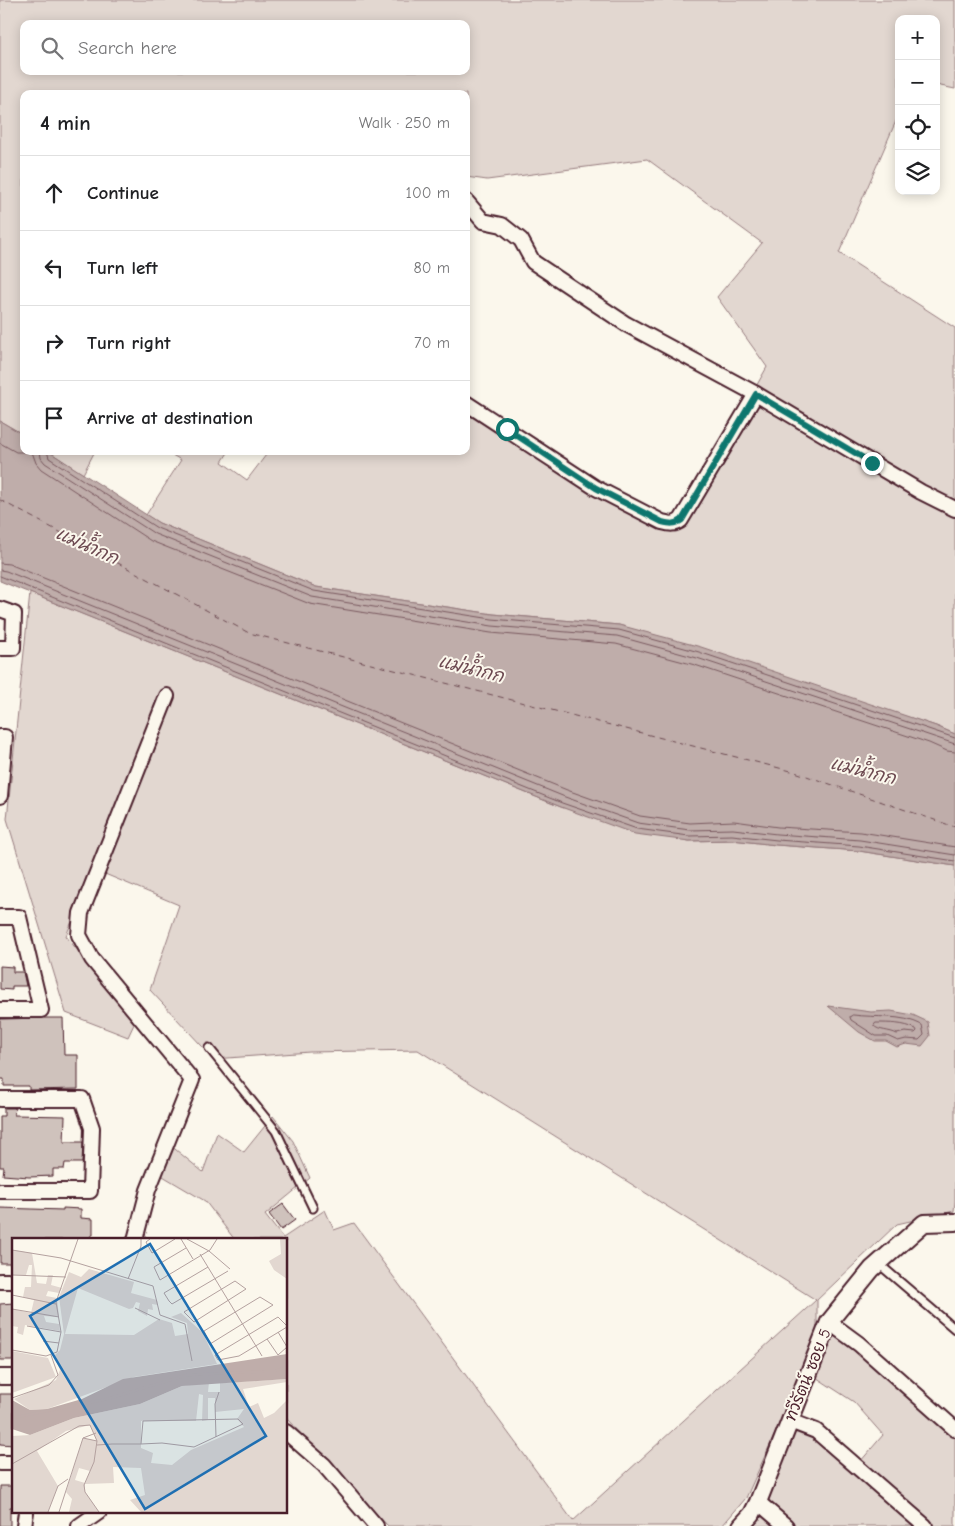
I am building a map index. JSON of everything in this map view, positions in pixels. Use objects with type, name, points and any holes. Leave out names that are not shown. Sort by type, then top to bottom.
[{"type":"street","points":[[470,206],[483,221],[502,225],[521,240],[533,262],[626,324],[756,394],[921,492],[955,509]]},
{"type":"street","points":[[470,406],[596,488],[662,522],[672,524],[682,520],[756,394]]},
{"type":"street","points":[[0,609],[14,614],[13,648],[0,648]]},
{"type":"street","points":[[136,1238],[148,1190],[192,1080],[97,966],[79,935],[81,913],[167,696]]},
{"type":"street","points":[[0,737],[5,737],[0,796]]},
{"type":"street","points":[[0,917],[19,917],[41,1010],[0,1010]]},
{"type":"street","points":[[0,1099],[82,1099],[92,1128],[90,1192],[0,1191]]},
{"type":"street","name":"ทวีรัตน์ ซอย 5","points":[[741,1526],[752,1514],[758,1502],[829,1322],[872,1269],[924,1223],[955,1222]]},
{"type":"street","points":[[829,1322],[859,1344],[955,1429]]},
{"type":"street","points":[[790,1421],[816,1431],[925,1526]]},
{"type":"street","points":[[288,1434],[324,1465],[376,1526]]},
{"type":"street","points":[[758,1502],[786,1526]]},
{"type":"street","points":[[79,1526],[95,1514]]},
{"type":"lane","points":[[209,1048],[276,1131],[313,1208]]},
{"type":"lane","points":[[878,1263],[955,1329]]},
{"type":"shaded area","points":[[0,0],[955,0],[955,89],[940,86],[940,15],[895,15],[895,123],[839,253],[955,328],[955,734],[936,726],[619,625],[493,614],[316,587],[159,523],[146,515],[181,460],[172,455],[226,455],[222,462],[247,480],[266,455],[470,455],[470,405],[672,524],[674,532],[767,367],[717,297],[762,243],[647,159],[487,180],[470,178],[470,90],[20,90],[20,433],[0,421]]},
{"type":"shaded area","points":[[54,455],[93,455],[83,474]]},
{"type":"shaded area","points":[[30,593],[561,807],[689,841],[732,840],[859,851],[955,866],[954,1211],[897,1224],[817,1300],[817,1333],[782,1418],[746,1498],[722,1526],[388,1526],[288,1420],[288,1238],[283,1238],[325,1210],[334,1230],[354,1223],[573,1521],[816,1300],[418,1050],[310,1052],[214,1059],[150,990],[179,905],[93,869],[66,936],[135,1022],[128,1037],[66,1013],[7,819]]},
{"type":"shaded area","points":[[273,1116],[293,1141],[310,1178],[265,1215],[283,1238],[233,1238],[205,1201],[156,1172],[170,1145],[203,1172],[217,1133],[244,1152]]},
{"type":"shaded area","points":[[832,1336],[844,1340],[955,1438],[955,1526],[928,1526],[860,1462],[883,1435],[854,1402],[814,1376]]},
{"type":"shaded area","points":[[790,1421],[816,1431],[925,1526],[741,1526]]},
{"type":"water","name":"แม่น้ำกก","points":[[0,421],[20,433],[20,455],[54,455],[159,523],[316,587],[493,614],[619,625],[701,647],[955,734],[955,866],[859,851],[732,840],[689,841],[635,834],[561,807],[0,581]]},
{"type":"water","points":[[828,1006],[871,1012],[891,1011],[913,1015],[928,1022],[930,1036],[922,1046],[906,1044],[897,1047],[886,1041],[875,1041],[859,1032]]},
{"type":"building","points":[[0,966],[13,967],[13,972],[23,972],[26,986],[12,986],[12,990],[0,989]]},
{"type":"building","points":[[63,1018],[64,1055],[78,1055],[78,1089],[29,1090],[29,1086],[4,1086],[4,1079],[0,1079],[0,1019]]},
{"type":"building","points":[[4,1108],[15,1108],[14,1115],[65,1116],[64,1142],[83,1142],[82,1163],[65,1163],[64,1169],[53,1169],[53,1176],[3,1175],[4,1167],[0,1167],[0,1116],[4,1116]]},
{"type":"building","points":[[283,1204],[295,1220],[281,1230],[269,1214]]},
{"type":"building","points":[[0,1208],[81,1209],[81,1218],[93,1219],[93,1235],[91,1235],[90,1238],[12,1238],[12,1263],[0,1263]]},
{"type":"building","points":[[12,1303],[12,1360],[0,1360],[0,1304]]},
{"type":"building","points":[[0,1394],[12,1394],[12,1445],[0,1444]]},
{"type":"building","points":[[0,1486],[12,1486],[10,1526],[0,1526]]},
{"type":"ferry route","points":[[0,500],[249,633],[795,772],[955,827]]},
{"type":"route","points":[[507,429],[596,488],[662,522],[672,524],[682,520],[756,394],[872,463]]}]
